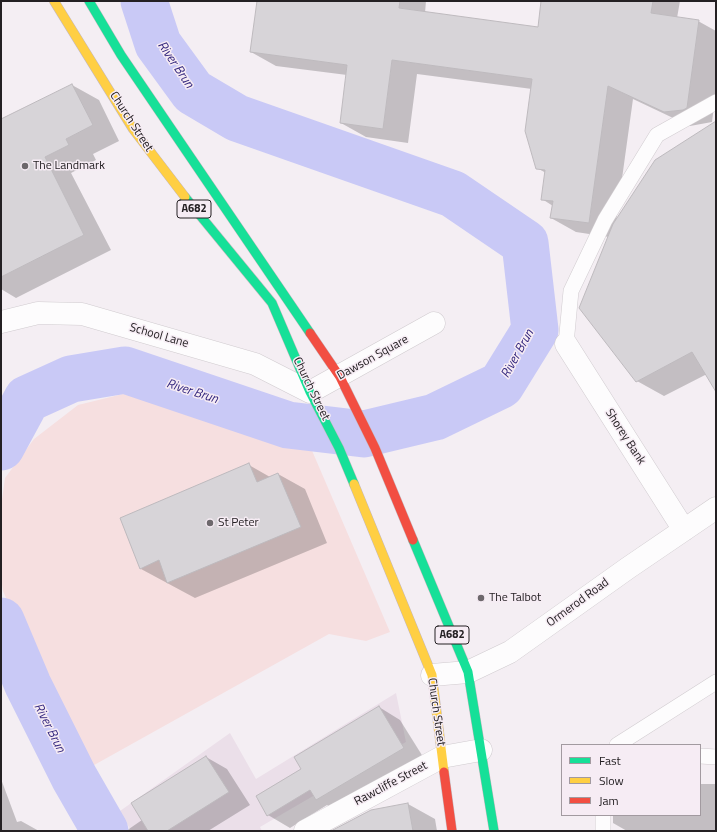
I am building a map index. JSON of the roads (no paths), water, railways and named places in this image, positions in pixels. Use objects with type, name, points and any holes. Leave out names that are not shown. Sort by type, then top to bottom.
[{"type":"main road","name":"Church Street","points":[[54,1],[133,129],[178,189],[272,303],[310,392],[326,420],[339,448],[432,675],[452,831]]},
{"type":"main road","name":"A682","points":[[89,1],[121,55],[340,377],[375,448],[468,672],[494,831]]},
{"type":"street","name":"School Lane","points":[[1,322],[38,313],[82,314],[255,364],[310,392]]},
{"type":"street","name":"Dawson Square","points":[[310,392],[340,377],[434,323]]},
{"type":"street","name":"Shorey Bank","points":[[566,344],[684,530]]},
{"type":"street","name":"Ormerod Road","points":[[432,675],[468,672],[510,652],[628,568],[716,508]]},
{"type":"street","name":"Rawcliffe Street","points":[[305,831],[442,757],[481,750]]},
{"type":"lane","points":[[566,344],[571,291],[605,220],[657,135],[716,102]]},
{"type":"lane","points":[[619,744],[716,682]]},
{"type":"lane","points":[[701,756],[716,757]]},
{"type":"lane","points":[[603,816],[603,831]]},
{"type":"waterway","name":"River Brun","points":[[1,447],[27,399],[71,379],[125,370],[288,425],[364,434],[435,417],[501,385],[535,330],[525,243],[453,194],[237,118],[193,92],[158,44],[144,1]]},
{"type":"waterway","name":"River Brun","points":[[1,621],[28,685],[74,777],[105,831]]},
{"type":"place","name":"The Landmark","points":[[25,166]]},
{"type":"place","name":"St Peter","points":[[210,523]]},
{"type":"place","name":"The Talbot","points":[[481,598]]}]
